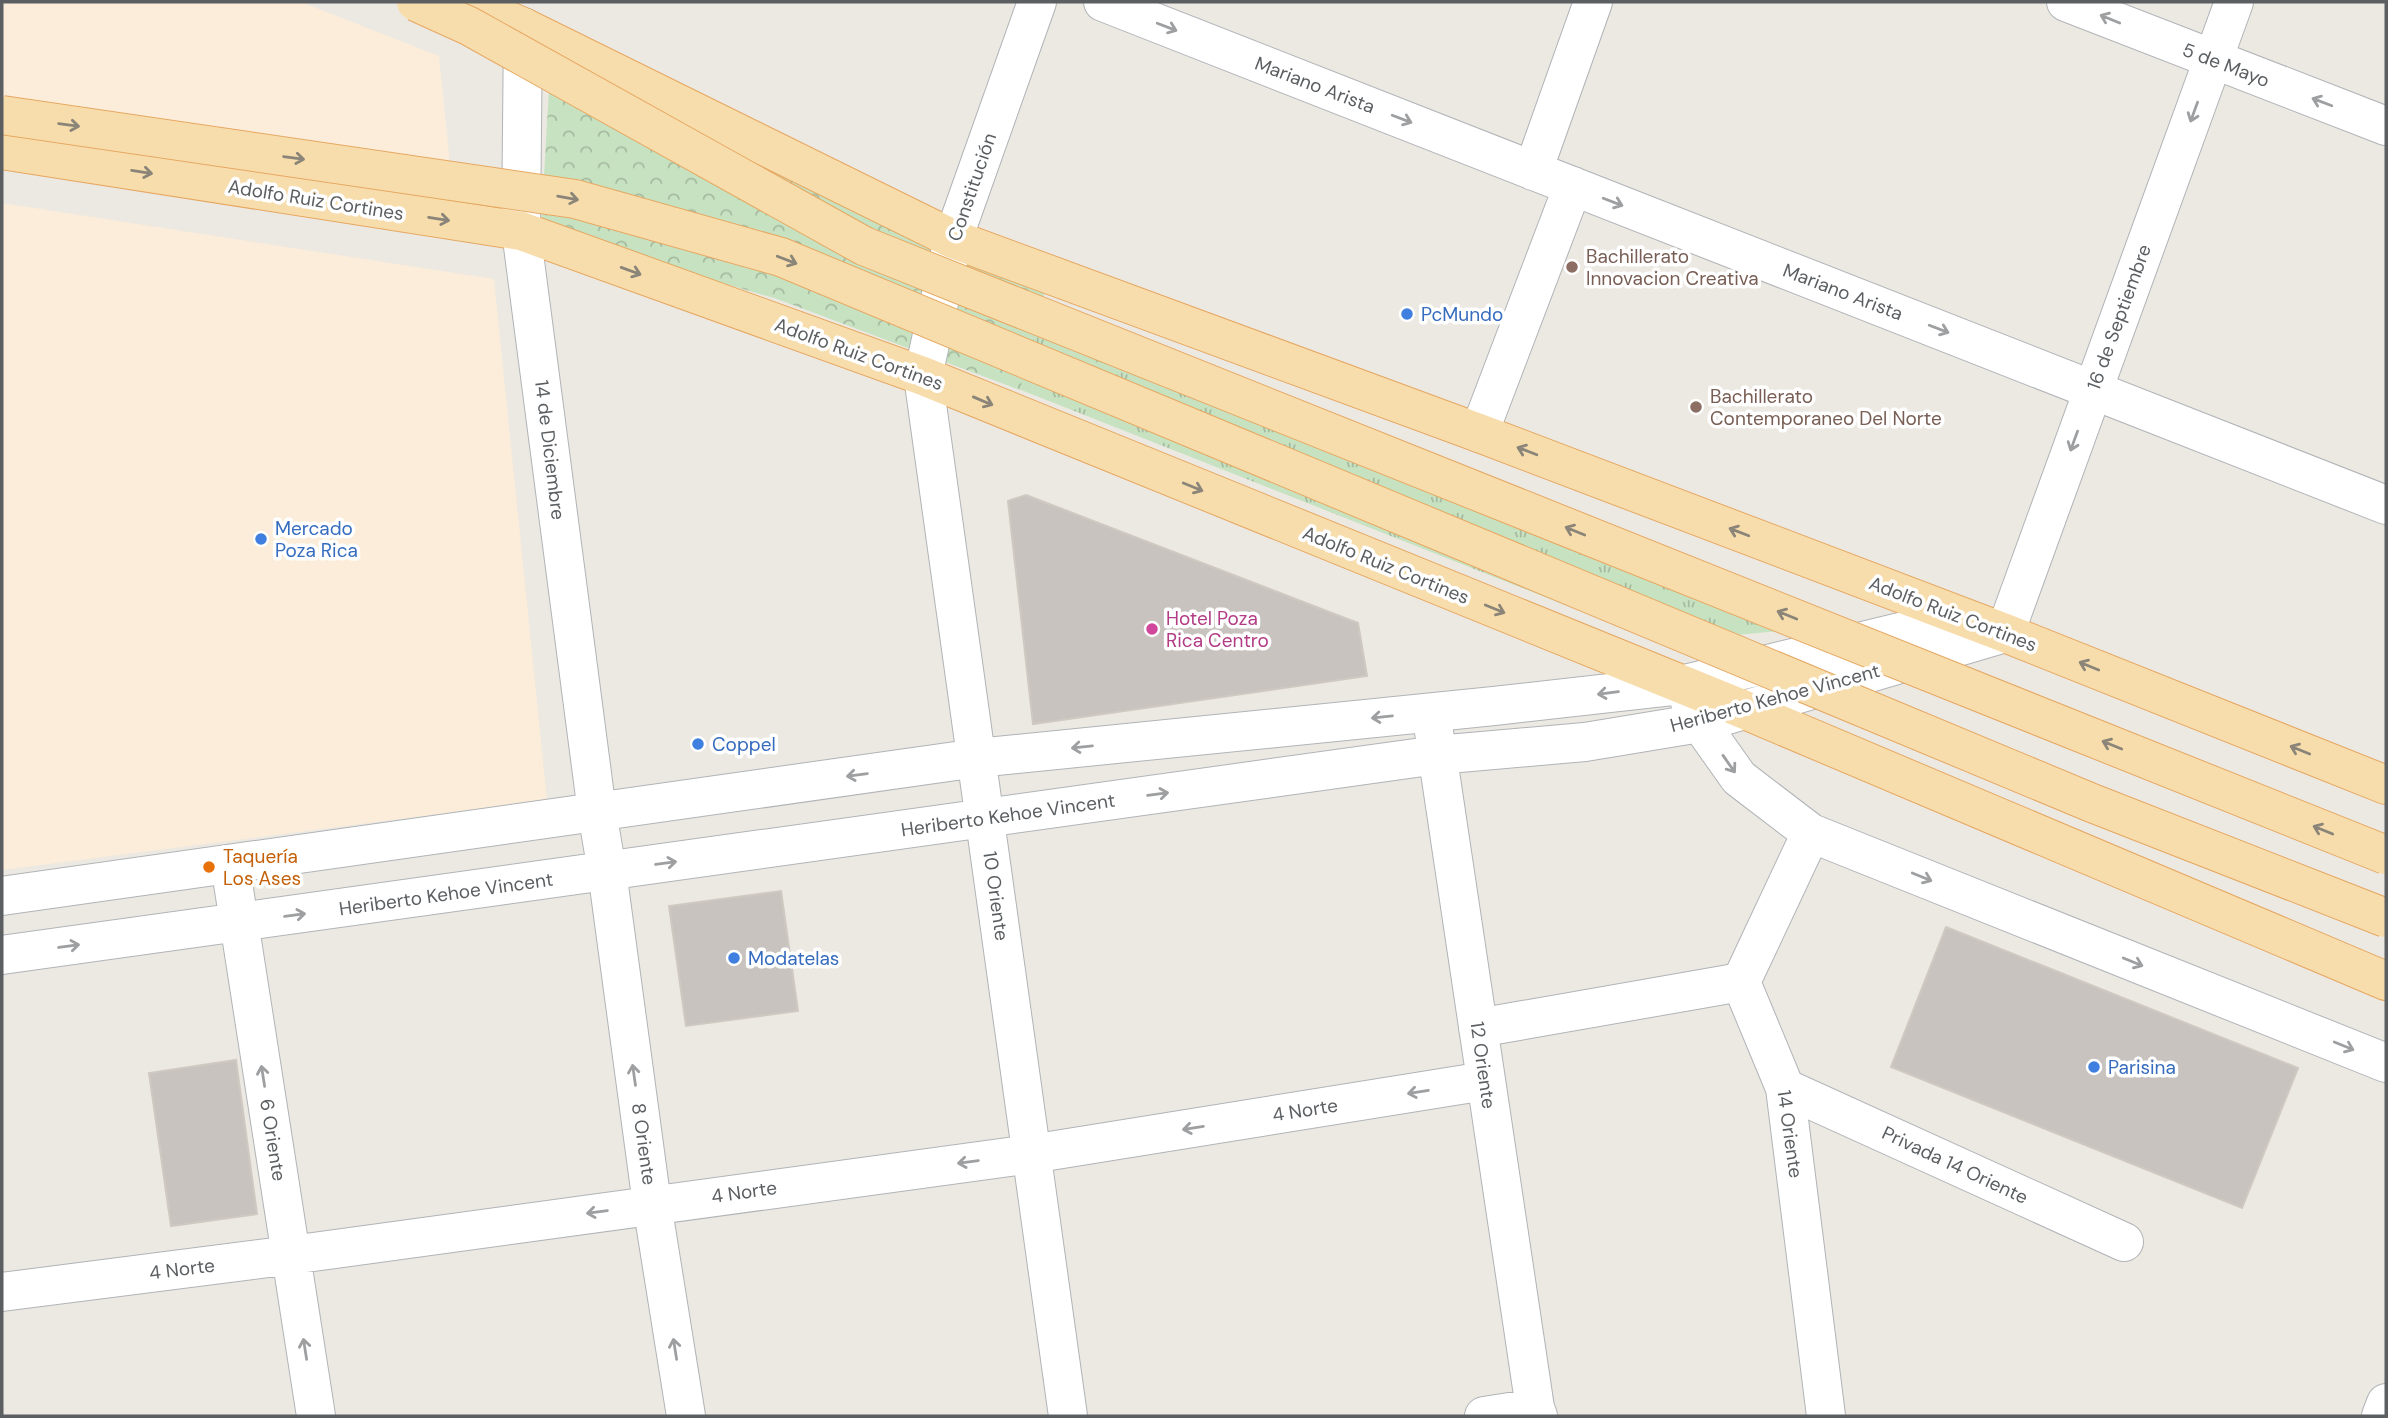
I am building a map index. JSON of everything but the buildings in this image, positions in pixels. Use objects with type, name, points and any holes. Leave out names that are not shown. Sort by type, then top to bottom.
[{"type":"main road","points":[[416,2],[469,26],[864,246],[2386,855]]},
{"type":"main road","name":"Adolfo Ruiz Cortines","points":[[465,2],[523,27],[953,239],[1479,433],[2005,633],[2386,785]]},
{"type":"main road","points":[[2,115],[575,198],[782,257],[2092,803],[2386,918]]},
{"type":"main road","name":"Adolfo Ruiz Cortines","points":[[2,150],[521,232],[923,376],[1745,710],[2386,981]]},
{"type":"street","name":"Constitución","points":[[923,376],[953,239],[1037,2]]},
{"type":"street","name":"Mariano Arista","points":[[1104,2],[2386,505]]},
{"type":"street","points":[[1533,171],[1593,2]]},
{"type":"street","name":"5 de Mayo","points":[[2066,2],[2386,126]]},
{"type":"street","name":"16 de Septiembre","points":[[2005,633],[2234,2]]},
{"type":"street","name":"14 de Diciembre","points":[[523,27],[521,232],[607,871]]},
{"type":"street","points":[[1479,433],[1573,186]]},
{"type":"street","name":"10 Oriente","points":[[923,376],[1068,1416]]},
{"type":"street","name":"Heriberto Kehoe Vincent","points":[[2,896],[977,758],[1681,684],[1962,617]]},
{"type":"street","name":"Heriberto Kehoe Vincent","points":[[2,955],[1437,755],[1585,743],[1700,723],[2005,633]]},
{"type":"street","points":[[1681,684],[1700,723],[1739,778],[1811,833],[2386,1063]]},
{"type":"street","name":"12 Oriente","points":[[1433,712],[1485,1081],[1537,1412]]},
{"type":"street","points":[[1478,1028],[1741,982],[1811,833]]},
{"type":"street","name":"6 Oriente","points":[[230,864],[316,1416]]},
{"type":"street","name":"8 Oriente","points":[[607,871],[652,1205],[686,1416]]},
{"type":"street","name":"14 Oriente","points":[[1741,982],[1785,1088],[1826,1416]]},
{"type":"street","name":"4 Norte","points":[[2,1292],[1031,1154],[1485,1081]]},
{"type":"street","name":"Privada 14 Oriente","points":[[1785,1088],[2124,1242]]},
{"type":"street","points":[[2381,1416],[2386,1403]]},
{"type":"street","points":[[1484,1416],[1537,1412]]},
{"type":"shaded area","points":[[2,2],[301,2],[439,56],[452,183],[2,111]]},
{"type":"shaded area","name":"Mercado Poza Rica","points":[[2,203],[494,279],[547,800],[2,870]]},
{"type":"green space","points":[[550,71],[1045,291],[1020,390],[777,299],[541,229]]},
{"type":"green space","points":[[991,296],[1825,627],[1659,642],[1001,382]]},
{"type":"place","name":"Bachillerato Innovacion Creativa","points":[[1572,267]]},
{"type":"place","name":"PcMundo","points":[[1407,314]]},
{"type":"place","name":"Bachillerato Contemporaneo Del Norte","points":[[1696,407]]},
{"type":"place","name":"Mercado Poza Rica","points":[[261,539]]},
{"type":"place","name":"Hotel Poza Rica Centro","points":[[1152,629]]},
{"type":"place","name":"Coppel","points":[[698,744]]},
{"type":"place","name":"Taquería Los Ases","points":[[209,867]]},
{"type":"place","name":"Modatelas","points":[[734,958]]},
{"type":"place","name":"Parisina","points":[[2094,1067]]}]
